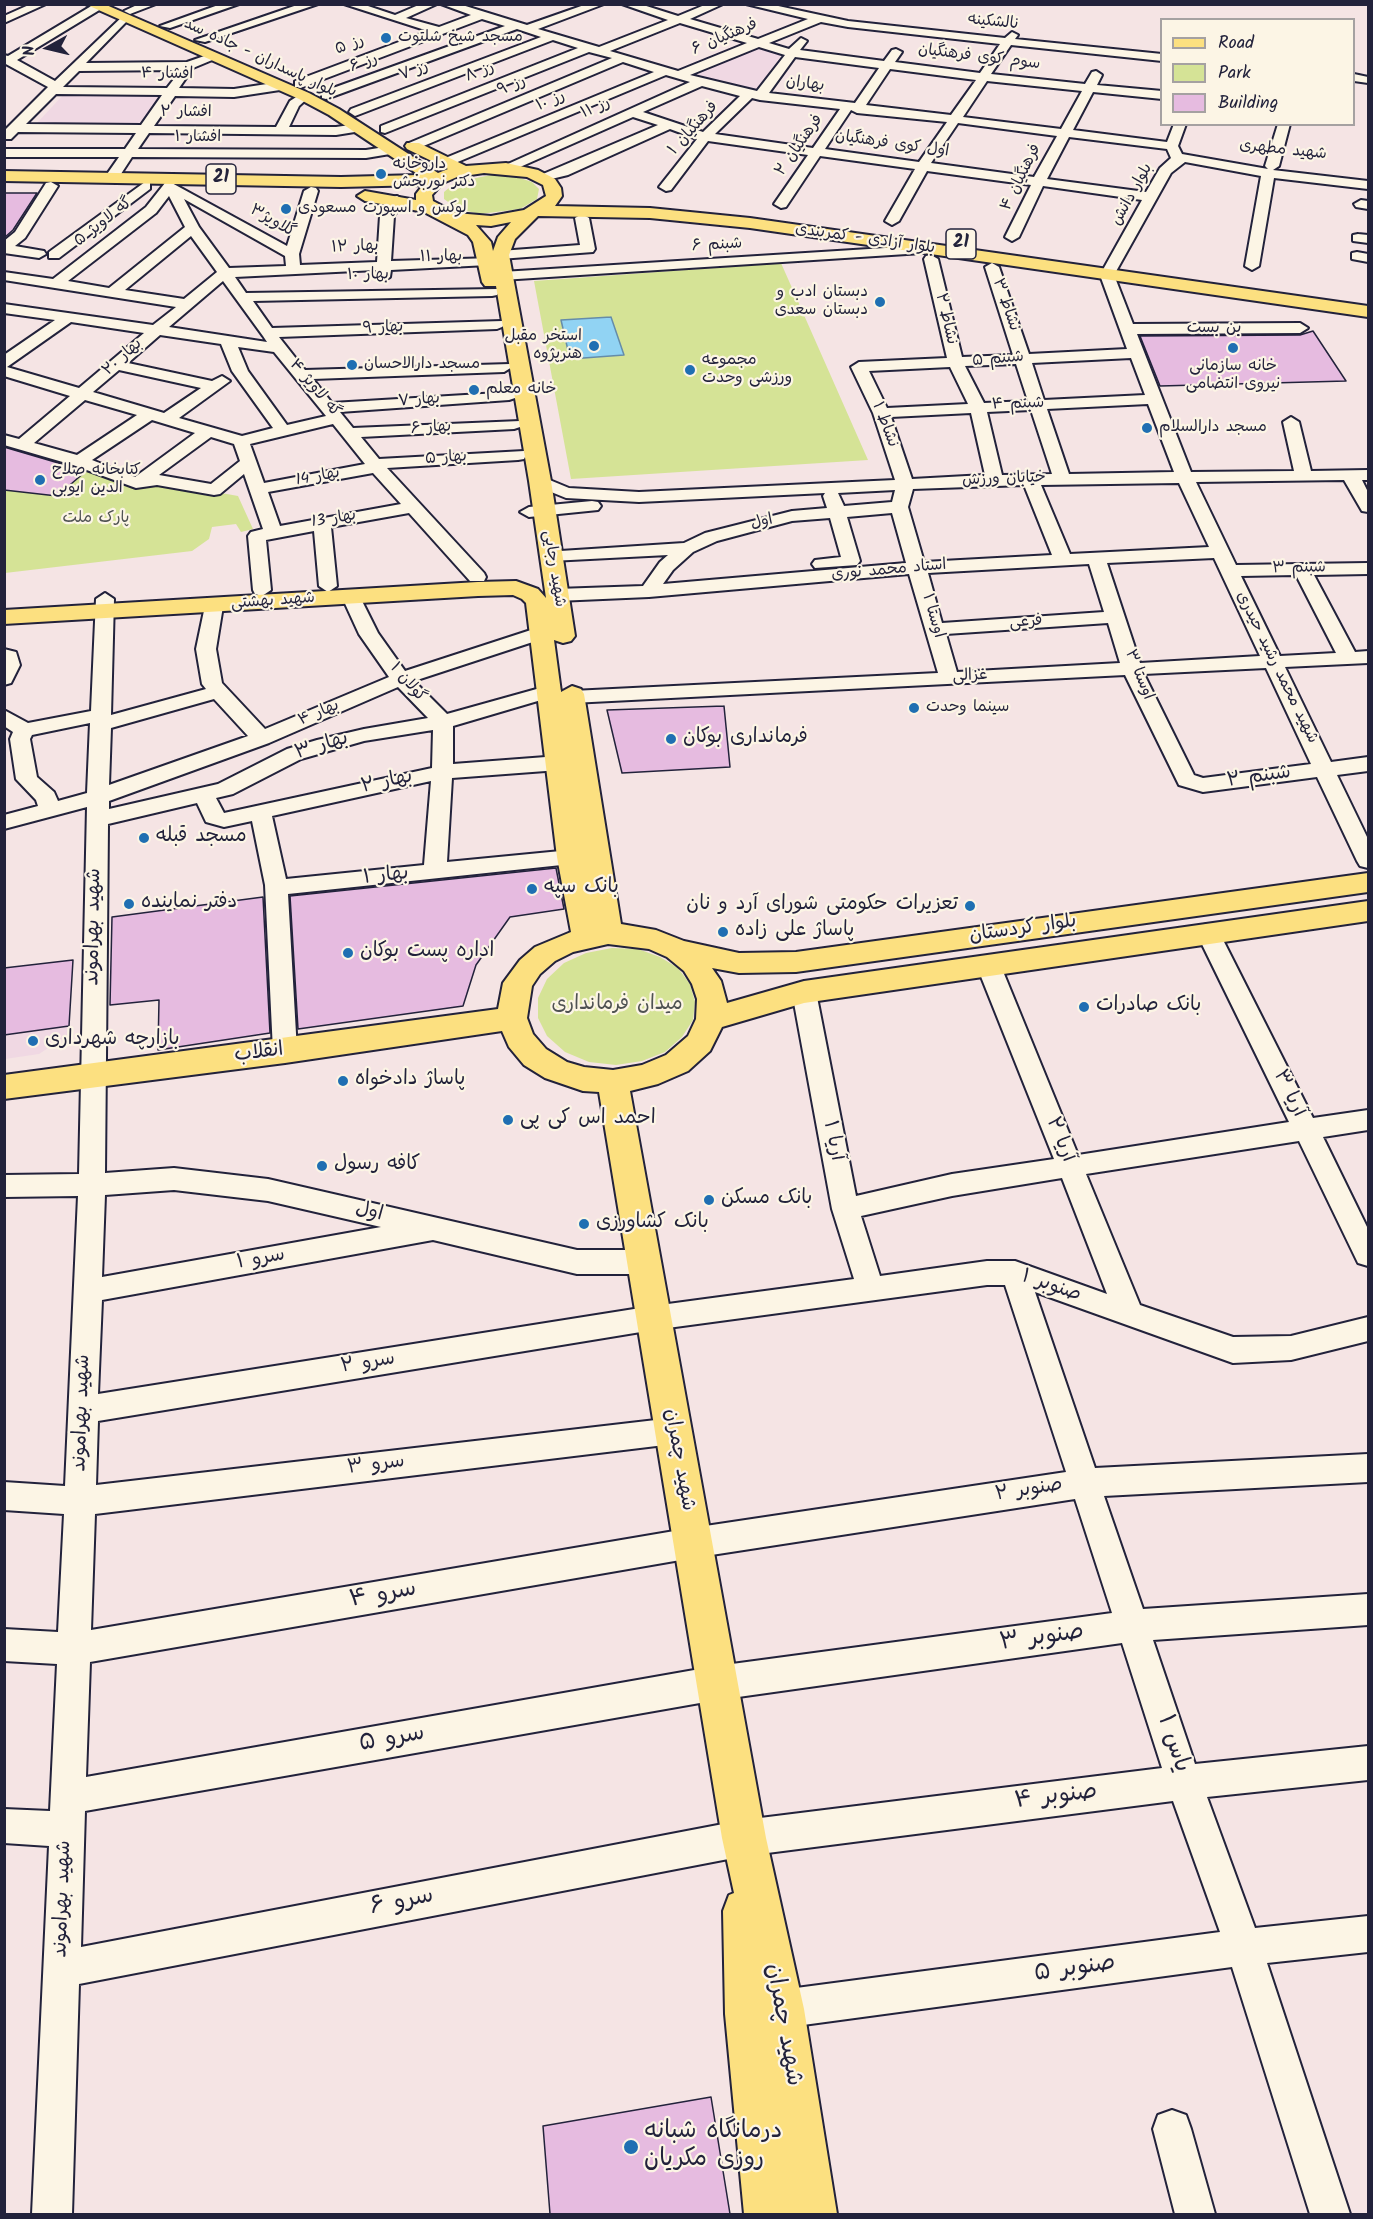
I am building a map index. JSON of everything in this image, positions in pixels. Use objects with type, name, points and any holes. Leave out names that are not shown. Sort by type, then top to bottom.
[{"type":"main road","name":"بلوار پاسداران - جاده سد","points":[[114,4],[201,40],[226,59],[280,86],[326,95],[414,146],[456,166]]},
{"type":"main road","name":"بلوار پاسداران - جاده سد","points":[[94,6],[131,11],[149,29],[301,90],[437,180]]},
{"type":"main road","name":"21","points":[[4,176],[342,182],[437,180],[456,166],[506,168],[576,192]]},
{"type":"main road","points":[[430,208],[424,194],[437,180]]},
{"type":"main road","points":[[495,272],[507,237],[554,196],[548,183]]},
{"type":"main road","name":"21","points":[[4,185],[170,186],[311,191],[397,200],[430,208],[453,218],[491,221],[533,213]]},
{"type":"main road","name":"بلوار آزادی - کمربندی","points":[[599,195],[653,208],[932,254],[1368,302]]},
{"type":"main road","name":"بلوار آزادی - کمربندی","points":[[533,213],[653,208],[1118,273],[1368,311]]},
{"type":"main road","name":"شهید رجایی","points":[[453,218],[474,231],[482,242],[495,272],[540,481],[535,564],[551,599],[562,694],[597,935]]},
{"type":"main road","name":"شهید رجایی","points":[[495,272],[497,324],[518,454],[537,511]]},
{"type":"main road","name":"شهید رجایی","points":[[488,577],[535,564]]},
{"type":"main road","points":[[488,577],[531,580],[548,588],[551,599]]},
{"type":"main road","name":"شهید بهشتی","points":[[4,617],[262,590],[488,577]]},
{"type":"main road","name":"شهید بهشتی","points":[[4,605],[214,606],[516,588],[551,599]]},
{"type":"main road","name":"شهید رجایی","points":[[551,599],[541,633],[562,694],[559,763],[571,857],[597,935]]},
{"type":"main road","name":"بلوار کردستان","points":[[677,950],[739,963],[796,962],[1368,882]]},
{"type":"main road","name":"بلوار کردستان","points":[[711,1019],[804,992],[1208,932],[1368,911]]},
{"type":"main road","points":[[597,935],[633,935],[656,940],[677,950],[694,964],[706,981],[712,999],[711,1019],[699,1043],[677,1063],[646,1076],[613,1082],[584,1079],[556,1070],[535,1057],[520,1038],[512,1018],[513,1000],[518,983],[530,967],[545,954],[597,935]]},
{"type":"main road","points":[[796,962],[804,992]]},
{"type":"main road","name":"انقلاب","points":[[4,1087],[285,1051],[512,1018]]},
{"type":"main road","name":"شهید چمران","points":[[613,1082],[744,1838],[781,2008],[813,2214]]},
{"type":"main road","name":"شهید چمران","points":[[744,1838],[748,2014],[769,2214]]},
{"type":"street","points":[[4,20],[41,4]]},
{"type":"street","points":[[11,131],[131,11],[151,4]]},
{"type":"street","points":[[166,26],[234,4]]},
{"type":"street","points":[[201,40],[313,4]]},
{"type":"street","points":[[349,4],[437,30]]},
{"type":"street","points":[[395,19],[432,4]]},
{"type":"street","name":"بهاران","points":[[446,4],[464,10],[480,10],[521,27],[593,50],[701,82],[755,95],[1063,134],[1175,152],[1194,159],[1270,170]]},
{"type":"street","name":"رز ۶","points":[[326,95],[521,27],[598,4]]},
{"type":"street","name":"سوم کوی فرهنگیان","points":[[627,4],[792,53],[983,77],[1160,95]]},
{"type":"street","name":"رز ۸","points":[[385,129],[718,4]]},
{"type":"street","name":"نالشکینه","points":[[751,4],[817,19],[915,31],[1160,51]]},
{"type":"street","name":"نالشکینه","points":[[788,4],[832,13],[1160,58]]},
{"type":"street","points":[[6,63],[94,6]]},
{"type":"street","name":"رز ۵","points":[[301,90],[480,10]]},
{"type":"street","name":"فرهنگیان ۶","points":[[679,75],[754,42],[832,13]]},
{"type":"street","name":"فرهنگیان ۱","points":[[666,187],[705,137],[755,95],[792,53],[817,19]]},
{"type":"street","points":[[104,36],[149,29]]},
{"type":"street","name":"فرهنگیان ۲","points":[[781,204],[816,152],[886,63],[915,31]]},
{"type":"street","name":"رز ۷","points":[[355,111],[551,37]]},
{"type":"street","points":[[892,221],[923,166],[1010,38]]},
{"type":"street","name":"فرهنگیان ۴","points":[[1012,237],[1106,52]]},
{"type":"street","name":"رز ۹","points":[[414,146],[623,58]]},
{"type":"street","points":[[76,67],[189,66],[226,59]]},
{"type":"street","points":[[6,63],[31,73],[54,88]]},
{"type":"street","points":[[112,177],[169,91],[189,66]]},
{"type":"street","name":"رز ۱۰","points":[[456,166],[666,71]]},
{"type":"street","name":"رز ۱۱","points":[[506,168],[701,82]]},
{"type":"street","name":"افشار ۴","points":[[54,88],[169,91],[232,98],[280,86]]},
{"type":"street","points":[[281,130],[301,90]]},
{"type":"street","name":"اول کوی فرهنگیان","points":[[632,112],[705,137],[1152,197]]},
{"type":"street","name":"افشار ۲","points":[[4,118],[11,131],[145,129],[217,125],[281,130],[336,131],[357,128]]},
{"type":"street","points":[[548,183],[563,172],[669,125]]},
{"type":"street","points":[[1175,152],[1180,126]]},
{"type":"street","points":[[1252,266],[1270,170],[1283,126]]},
{"type":"street","name":"افشار ۱","points":[[4,153],[366,154],[391,150]]},
{"type":"street","name":"بلوار دانش","points":[[1175,152],[1180,175]]},
{"type":"street","name":"بلوار دانش","points":[[1118,273],[1175,152]]},
{"type":"street","points":[[1270,170],[1368,185]]},
{"type":"street","name":"شهید مطهری","points":[[1270,170],[1368,178]]},
{"type":"street","points":[[4,249],[20,235],[51,186]]},
{"type":"street","points":[[4,249],[46,254],[145,186]]},
{"type":"street","name":"گه لاویژ ۴","points":[[170,186],[192,228],[279,348],[412,507],[488,577]]},
{"type":"street","name":"گلاویژ۳","points":[[170,186],[214,208],[256,234],[292,261]]},
{"type":"street","name":"گه لاویژ ۵","points":[[56,284],[151,210],[170,186]]},
{"type":"street","points":[[292,261],[311,191]]},
{"type":"street","points":[[384,271],[387,216],[397,200]]},
{"type":"street","points":[[495,272],[588,249],[582,218]]},
{"type":"street","points":[[113,292],[192,228]]},
{"type":"street","points":[[204,244],[256,234]]},
{"type":"street","name":"شبنم ۶","points":[[495,272],[932,254]]},
{"type":"street","name":"نشاط ۲","points":[[932,254],[956,364],[977,406],[995,480]]},
{"type":"street","name":"بهار ۱۲","points":[[224,273],[292,261],[320,268]]},
{"type":"street","name":"نشاط ۳","points":[[992,267],[1062,478]]},
{"type":"street","name":"بهار ۱۱","points":[[320,268],[352,276],[384,271],[495,272]]},
{"type":"street","name":"بهار ۱۰","points":[[244,297],[495,272]]},
{"type":"street","name":"بهار ۲۰","points":[[22,444],[224,273]]},
{"type":"street","name":"شهید محمد رشید حیدری","points":[[1118,273],[1128,330],[1184,476],[1368,861]]},
{"type":"street","points":[[4,276],[188,303]]},
{"type":"street","points":[[4,308],[279,348]]},
{"type":"street","points":[[4,363],[69,317]]},
{"type":"street","name":"بهار ۹","points":[[268,333],[497,324]]},
{"type":"street","name":"بن بست","points":[[1128,330],[1299,328]]},
{"type":"street","points":[[228,342],[240,371],[283,430]]},
{"type":"street","name":"شبنم ۵","points":[[859,367],[956,364],[1023,357],[1137,353]]},
{"type":"street","points":[[116,365],[214,386]]},
{"type":"street","points":[[302,375],[504,367]]},
{"type":"street","name":"نشاط ۱","points":[[859,367],[881,413],[905,485]]},
{"type":"street","points":[[4,371],[241,441],[258,489],[265,534],[262,590]]},
{"type":"street","points":[[79,461],[240,371]]},
{"type":"street","name":"بهار ۷","points":[[241,441],[333,413],[509,395]]},
{"type":"street","name":"شبنم ۴","points":[[881,413],[977,406],[1155,399]]},
{"type":"street","points":[[1291,422],[1303,475]]},
{"type":"street","name":"بهار ۶","points":[[349,433],[514,424]]},
{"type":"street","points":[[136,483],[207,432]]},
{"type":"street","points":[[4,440],[79,461],[136,483],[157,480],[214,490],[249,462]]},
{"type":"street","name":"بهار ۵","points":[[375,465],[518,454]]},
{"type":"street","name":"بهار 14","points":[[258,489],[375,465]]},
{"type":"street","points":[[1350,475],[1368,507]]},
{"type":"street","name":"خیابان ورزش","points":[[540,481],[566,493],[639,497],[995,480],[1368,475]]},
{"type":"street","points":[[1030,479],[1064,559]]},
{"type":"street","points":[[899,507],[905,485]]},
{"type":"street","points":[[784,567],[851,561],[829,487]]},
{"type":"street","name":"خیابان ورزش","points":[[537,511],[621,503],[639,497]]},
{"type":"street","name":"بهار 13","points":[[265,534],[412,507]]},
{"type":"street","name":"اول","points":[[649,591],[666,566],[687,548],[711,537],[761,522],[838,511],[899,507]]},
{"type":"street","name":"اوستا ۱","points":[[899,507],[949,678]]},
{"type":"street","points":[[322,522],[328,586]]},
{"type":"street","points":[[535,564],[687,548]]},
{"type":"street","name":"استاد محمد نوری","points":[[551,599],[918,568],[1220,552]]},
{"type":"street","name":"اوستا ۳","points":[[1096,558],[1132,669],[1186,780],[1194,784]]},
{"type":"street","name":"شبنم ۳","points":[[1230,571],[1368,568]]},
{"type":"street","points":[[1302,569],[1348,657]]},
{"type":"street","name":"گولان ۱","points":[[351,597],[369,634],[401,679],[442,722]]},
{"type":"street","name":"شهید بهراموند","points":[[52,2214],[92,1185],[104,605]]},
{"type":"street","points":[[214,606],[206,649],[213,684],[262,738]]},
{"type":"street","name":"فرعی","points":[[936,629],[1117,617]]},
{"type":"street","name":"بهار ۴","points":[[98,808],[401,679],[541,633]]},
{"type":"street","points":[[4,656],[9,656],[10,665],[4,679]]},
{"type":"street","name":"غزالی","points":[[562,694],[1368,657]]},
{"type":"street","points":[[4,716],[24,730],[101,720],[218,692]]},
{"type":"street","name":"بهار ۳","points":[[98,808],[204,794],[225,789],[304,751],[364,735],[442,722],[562,694]]},
{"type":"street","points":[[435,872],[442,772],[442,722]]},
{"type":"street","points":[[24,730],[20,740],[27,779],[46,797],[50,811]]},
{"type":"street","name":"بهار ۲","points":[[204,794],[214,817],[218,820],[442,772],[559,763]]},
{"type":"street","name":"شبنم ۲","points":[[1194,784],[1203,785],[1368,764]]},
{"type":"street","points":[[4,822],[50,811],[98,808]]},
{"type":"street","points":[[260,810],[276,885],[285,1051]]},
{"type":"street","name":"بهار ۱","points":[[276,885],[289,887],[571,857]]},
{"type":"street","name":"آریا ۳","points":[[1208,932],[1368,1255]]},
{"type":"street","name":"آریا ۲","points":[[988,964],[1130,1315]]},
{"type":"street","name":"آریا ۱","points":[[804,992],[845,1209],[870,1286]]},
{"type":"street","points":[[845,1209],[952,1185],[1368,1120]]},
{"type":"street","name":"اول","points":[[4,1186],[92,1185],[174,1179],[268,1190],[578,1262],[644,1262]]},
{"type":"street","name":"سرو ۱","points":[[88,1291],[434,1230]]},
{"type":"street","name":"صنوبر ۱","points":[[653,1318],[870,1286],[987,1273],[1016,1273],[1233,1350],[1291,1348],[1368,1329]]},
{"type":"street","name":"یاس ۱","points":[[1016,1273],[1184,1782],[1244,1947],[1330,2214]]},
{"type":"street","name":"سرو ۲","points":[[83,1410],[653,1318]]},
{"type":"street","name":"سرو ۳","points":[[4,1496],[80,1501],[673,1431]]},
{"type":"street","name":"صنوبر ۲","points":[[692,1543],[1085,1483],[1368,1468]]},
{"type":"street","name":"سرو ۴","points":[[4,1645],[74,1649],[692,1543]]},
{"type":"street","name":"صنوبر ۳","points":[[717,1683],[1133,1626],[1368,1609]]},
{"type":"street","name":"سرو ۵","points":[[4,1826],[717,1683]]},
{"type":"street","name":"صنوبر ۴","points":[[744,1838],[1184,1782],[1368,1763]]},
{"type":"street","name":"سرو ۶","points":[[62,1969],[744,1838]]},
{"type":"street","name":"صنوبر ۵","points":[[781,2008],[1244,1947],[1368,1934]]},
{"type":"street","points":[[1172,2129],[1196,2214]]},
{"type":"shaded area","points":[[753,45],[782,54],[754,93],[686,74]]},
{"type":"shaded area","points":[[66,92],[162,93],[140,126],[35,125]]},
{"type":"shaded area","name":"بازارچه شهرداری","points":[[69,1026],[68,1035],[39,1054],[5,1059],[4,1035]]},
{"type":"green space","points":[[496,174],[514,176],[532,182],[539,189],[537,199],[520,209],[480,214],[458,209],[444,199],[444,192],[456,182]]},
{"type":"green space","name":"مجموعه ورزشی وحدت","points":[[781,263],[868,460],[571,479],[534,281]]},
{"type":"green space","name":"پارک ملت","points":[[88,469],[238,496],[253,529],[241,532],[236,524],[212,527],[209,539],[192,551],[5,573],[4,490],[57,496]]},
{"type":"green space","name":"میدان فرمانداری","points":[[612,948],[638,949],[660,957],[678,968],[690,984],[695,1002],[693,1020],[682,1037],[665,1052],[642,1061],[616,1065],[589,1062],[565,1052],[547,1036],[538,1018],[538,998],[547,979],[564,963],[586,953]]},
{"type":"water","name":"استخر مقبل هنرپژوه","points":[[611,317],[624,355],[570,359],[561,320]]},
{"type":"building","points":[[4,193],[37,193],[13,230],[4,238]]},
{"type":"building","name":"خانه سازمانی نیروی انتضامی","points":[[1313,331],[1346,381],[1160,386],[1140,336],[1300,335]]},
{"type":"building","name":"کتابخانه صلاح الدین ایوبی","points":[[4,447],[85,472],[57,496],[4,490]]},
{"type":"building","name":"فرمانداری بوکان","points":[[724,706],[730,767],[622,773],[607,710]]},
{"type":"building","points":[[556,868],[564,909],[510,917],[476,965],[463,1006],[298,1029],[290,896]]},
{"type":"building","points":[[263,897],[270,1033],[158,1050],[159,1000],[110,1005],[112,917]]},
{"type":"building","points":[[73,960],[69,1026],[4,1035],[4,968]]},
{"type":"building","name":"درمانگاه شبانه روزی مکریان","points":[[711,2097],[730,2214],[550,2214],[543,2126]]},
{"type":"place","name":"مسجد شیخ شلتوت","points":[[386,38]]},
{"type":"place","name":"داروخانه دکتر نوربخش","points":[[381,174]]},
{"type":"place","name":"لوکس و اسپورت مسعودی","points":[[286,209]]},
{"type":"place","name":"دبستان ادب و دبستان سعدی","points":[[880,302]]},
{"type":"place","name":"استخر مقبل هنرپژوه","points":[[594,346]]},
{"type":"place","name":"خانه سازمانی نیروی انتضامی","points":[[1233,348]]},
{"type":"place","name":"مسجد دارالاحسان","points":[[352,365]]},
{"type":"place","name":"مجموعه ورزشی وحدت","points":[[690,370]]},
{"type":"place","name":"خانه معلم","points":[[474,390]]},
{"type":"place","name":"مسجد دارالسلام","points":[[1147,428]]},
{"type":"place","name":"کتابخانه صلاح الدین ایوبی","points":[[40,480]]},
{"type":"place","name":"سینما وحدت","points":[[914,708]]},
{"type":"place","name":"فرمانداری بوکان","points":[[671,739]]},
{"type":"place","name":"مسجد قبله","points":[[144,838]]},
{"type":"place","name":"بانک سپه","points":[[532,889]]},
{"type":"place","name":"دفتر نماینده","points":[[129,904]]},
{"type":"place","name":"تعزیرات حکومتی شورای آرد و نان","points":[[970,906]]},
{"type":"place","name":"پاساژ علی زاده","points":[[723,932]]},
{"type":"place","name":"اداره پست بوکان","points":[[348,953]]},
{"type":"place","name":"بانک صادرات","points":[[1084,1007]]},
{"type":"place","name":"بازارچه شهرداری","points":[[33,1041]]},
{"type":"place","name":"پاساژ دادخواه","points":[[343,1081]]},
{"type":"place","name":"احمد اس کی پی","points":[[508,1120]]},
{"type":"place","name":"کافه رسول","points":[[322,1166]]},
{"type":"place","name":"بانک مسکن","points":[[709,1200]]},
{"type":"place","name":"بانک کشاورزی","points":[[584,1224]]},
{"type":"place","name":"درمانگاه شبانه روزی مکریان","points":[[631,2147]]}]
